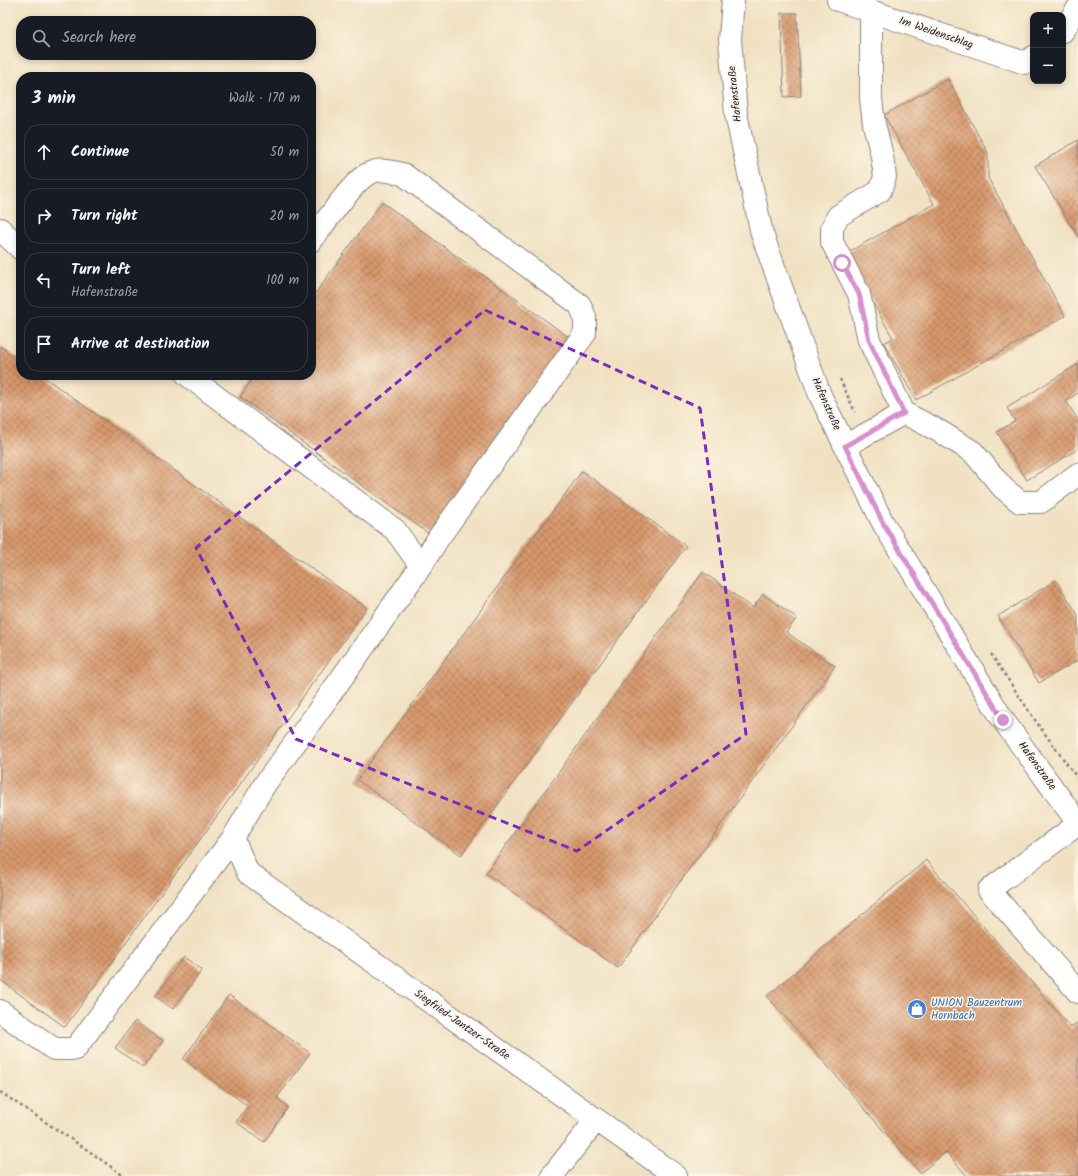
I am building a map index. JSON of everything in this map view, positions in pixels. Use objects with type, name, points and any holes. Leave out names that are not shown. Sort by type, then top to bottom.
[{"type":"street","name":"Hafenstraße","points":[[732,0],[730,40],[736,114],[762,234],[820,394],[883,523],[999,713],[1078,824]]},
{"type":"street","name":"Im Weidenschlag","points":[[838,0],[1025,63],[1030,59]]},
{"type":"street","points":[[1066,26],[1078,8]]},
{"type":"street","points":[[871,11],[871,99],[874,124],[882,156],[885,177],[880,191],[838,216],[832,228],[832,242],[859,294],[869,340],[904,413],[939,431],[973,452],[1003,488],[1020,502],[1041,502],[1078,474]]},
{"type":"street","points":[[0,1011],[54,1049],[75,1049],[233,838],[265,784],[585,333],[585,317],[580,305],[403,174],[386,170],[370,173],[357,182],[316,235]]},
{"type":"street","points":[[0,229],[16,244]]},
{"type":"street","points":[[201,380],[395,530],[421,566]]},
{"type":"street","points":[[845,446],[904,413]]},
{"type":"street","points":[[1078,824],[989,890],[1078,992]]},
{"type":"street","name":"Siegfried-Jantzer-Straße","points":[[233,838],[248,873],[676,1176]]},
{"type":"street","points":[[552,1176],[596,1120]]},
{"type":"path","points":[[0,1092],[124,1176]]},
{"type":"highlighted area","points":[[485,310],[700,408],[746,734],[577,851],[296,739],[196,548]]},
{"type":"building","points":[[781,13],[797,13],[801,96],[784,97]]},
{"type":"building","points":[[948,79],[988,153],[988,178],[1065,316],[916,400],[884,343],[893,338],[845,254],[934,204],[884,115]]},
{"type":"building","points":[[1078,140],[1078,237],[1035,166]]},
{"type":"building","points":[[382,202],[574,341],[432,536],[240,397],[252,380],[316,380],[316,292]]},
{"type":"building","points":[[0,346],[16,357],[16,380],[48,380],[367,608],[65,1027],[0,980]]},
{"type":"building","points":[[1078,364],[1078,393],[1066,401],[1078,420],[1078,449],[1027,480],[997,432],[1015,421],[1007,408]]},
{"type":"building","points":[[582,471],[686,546],[461,855],[357,780]]},
{"type":"building","points":[[703,572],[753,608],[763,594],[797,618],[786,632],[835,666],[618,968],[486,873]]},
{"type":"building","points":[[1056,580],[1078,615],[1078,660],[1039,683],[998,616]]},
{"type":"building","name":"UNION Bauzentrum Hornbach","points":[[926,860],[1071,1028],[1078,1022],[1078,1176],[967,1176],[946,1152],[920,1173],[767,996]]},
{"type":"building","points":[[184,957],[202,970],[173,1009],[155,996]]},
{"type":"building","points":[[229,995],[310,1053],[277,1098],[288,1107],[264,1142],[236,1122],[248,1106],[183,1059]]},
{"type":"building","points":[[135,1021],[163,1041],[143,1068],[115,1048]]},
{"type":"place","name":"UNION Bauzentrum Hornbach","points":[[917,1009]]},
{"type":"route","points":[[842,263],[859,294],[869,340],[904,413],[845,446],[883,523],[1003,720]]}]
